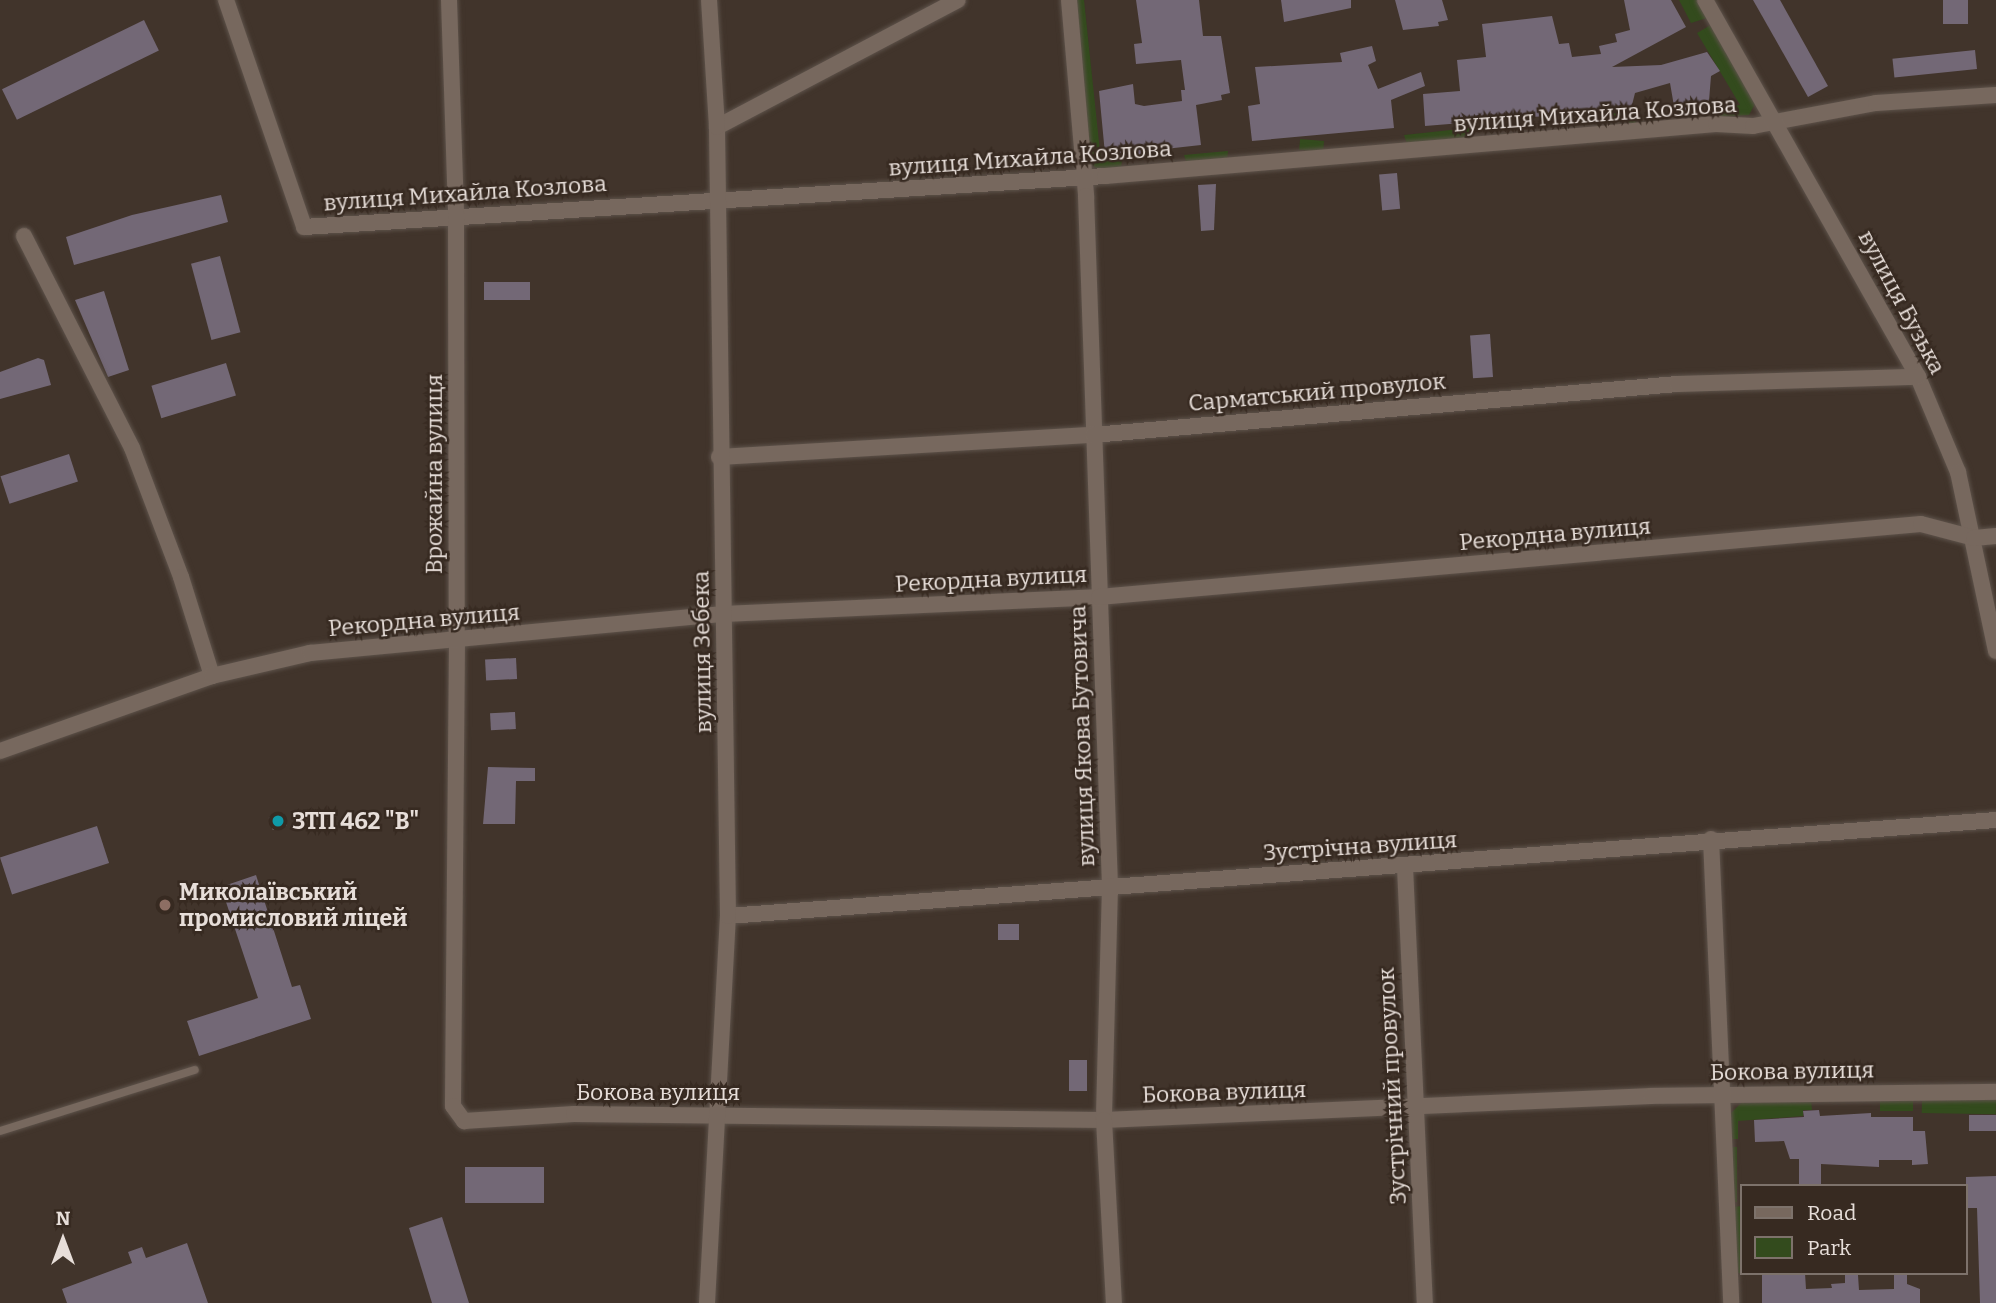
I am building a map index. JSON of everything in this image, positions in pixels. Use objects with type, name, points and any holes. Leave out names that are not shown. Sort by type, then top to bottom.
[{"type":"street","name":"вулиця Михайла Козлова","points":[[226,0],[304,227],[456,214],[1084,178],[1773,122],[1876,103],[1996,95]]},
{"type":"street","name":"Врожайна вулиця","points":[[449,0],[456,214],[457,641],[453,1106],[457,1115]]},
{"type":"street","name":"вулиця Зебека","points":[[707,1303],[728,916],[726,614],[719,457],[717,127],[709,0]]},
{"type":"street","points":[[717,127],[958,0]]},
{"type":"street","name":"вулиця Якова Бутовича","points":[[1069,0],[1084,178],[1110,886],[1104,1120],[1114,1303]]},
{"type":"street","name":"вулиця Бузька","points":[[1705,0],[1918,377],[1958,472],[1996,651]]},
{"type":"street","points":[[24,236],[132,448],[181,578],[212,676]]},
{"type":"street","name":"Сарматський провулок","points":[[719,457],[1093,435],[1678,384],[1918,377]]},
{"type":"street","name":"Рекордна вулиця","points":[[0,751],[212,676],[310,653],[726,614],[1099,597],[1921,524],[1974,538],[1996,536]]},
{"type":"street","name":"Зустрічна вулиця","points":[[728,916],[1110,886],[1405,867],[1711,839],[1996,820]]},
{"type":"street","points":[[1711,839],[1731,1303]]},
{"type":"street","name":"Зустрічний провулок","points":[[1405,867],[1425,1303]]},
{"type":"street","name":"Бокова вулиця","points":[[457,1115],[473,1123],[574,1114],[1104,1120],[1723,1095],[1996,1092]]},
{"type":"lane","points":[[0,1131],[195,1070]]},
{"type":"green space","points":[[1075,0],[1084,0],[1101,161],[1122,160],[1121,169],[1096,168],[1090,163]]},
{"type":"green space","points":[[1679,0],[1700,0],[1710,17],[1691,23]]},
{"type":"green space","points":[[1714,23],[1756,102],[1749,115],[1720,117],[1719,108],[1740,105],[1697,33]]},
{"type":"green space","points":[[1579,97],[1638,115],[1635,125],[1576,106]]},
{"type":"green space","points":[[1469,128],[1468,140],[1407,144],[1404,135]]},
{"type":"green space","points":[[1300,139],[1324,141],[1323,152],[1299,150]]},
{"type":"green space","points":[[1228,151],[1227,161],[1187,164],[1184,155]]},
{"type":"green space","points":[[1880,1098],[1913,1098],[1913,1111],[1880,1111]]},
{"type":"green space","points":[[1922,1098],[1996,1099],[1996,1114],[1922,1113]]},
{"type":"green space","points":[[1811,1099],[1812,1110],[1803,1110],[1803,1116],[1738,1121],[1738,1139],[1729,1139],[1731,1113],[1742,1102]]},
{"type":"green space","points":[[1728,1147],[1737,1147],[1737,1202],[1728,1202]]},
{"type":"green space","points":[[1741,1206],[1741,1274],[1738,1273],[1732,1207]]},
{"type":"building","points":[[1136,0],[1199,0],[1203,36],[1221,36],[1230,93],[1221,95],[1222,100],[1196,105],[1201,145],[1147,151],[1148,157],[1132,159],[1131,152],[1105,154],[1099,91],[1133,84],[1135,104],[1144,106],[1182,101],[1181,90],[1185,90],[1181,60],[1136,64],[1134,44],[1142,43]]},
{"type":"building","points":[[1281,0],[1351,0],[1351,8],[1284,22]]},
{"type":"building","points":[[1395,0],[1442,0],[1448,20],[1438,22],[1439,26],[1403,30]]},
{"type":"building","points":[[1624,0],[1671,0],[1686,27],[1612,67],[1661,65],[1707,52],[1720,71],[1711,76],[1709,101],[1687,104],[1688,111],[1675,112],[1670,83],[1635,93],[1631,109],[1425,126],[1423,94],[1460,91],[1457,60],[1486,57],[1482,24],[1552,16],[1559,44],[1569,43],[1572,57],[1601,54],[1599,46],[1617,42],[1615,34],[1630,30]]},
{"type":"building","points":[[1753,0],[1780,0],[1828,86],[1808,97]]},
{"type":"building","points":[[1943,0],[1968,0],[1968,24],[1943,24]]},
{"type":"building","points":[[144,20],[159,51],[17,120],[2,89]]},
{"type":"building","points":[[1372,46],[1376,61],[1368,65],[1378,89],[1421,72],[1425,86],[1391,100],[1394,128],[1252,141],[1248,106],[1260,104],[1255,67],[1342,62],[1340,53]]},
{"type":"building","points":[[1975,50],[1977,69],[1894,78],[1892,59]]},
{"type":"building","points":[[1397,173],[1400,209],[1382,210],[1379,175]]},
{"type":"building","points":[[1216,184],[1214,230],[1201,231],[1198,185]]},
{"type":"building","points":[[221,195],[228,222],[74,265],[66,237],[132,215]]},
{"type":"building","points":[[220,256],[240,332],[211,340],[191,264]]},
{"type":"building","points":[[484,282],[530,282],[530,300],[484,300]]},
{"type":"building","points":[[104,291],[129,370],[108,377],[75,300]]},
{"type":"building","points":[[1490,334],[1493,377],[1473,378],[1470,335]]},
{"type":"building","points":[[38,358],[44,360],[51,385],[0,399],[0,372]]},
{"type":"building","points":[[226,363],[236,396],[161,418],[151,386]]},
{"type":"building","points":[[69,454],[78,482],[9,504],[1,476]]},
{"type":"building","points":[[516,658],[517,679],[486,681],[485,660]]},
{"type":"building","points":[[515,712],[516,729],[491,730],[490,713]]},
{"type":"building","points":[[488,767],[535,768],[535,781],[516,781],[515,824],[483,824]]},
{"type":"building","name":"ЗТП 462 \"В\"","points":[[283,813],[287,825],[273,830],[269,818]]},
{"type":"building","points":[[97,826],[109,863],[12,895],[0,858]]},
{"type":"building","points":[[256,875],[292,987],[300,985],[311,1019],[199,1056],[187,1021],[258,998],[221,887]]},
{"type":"building","points":[[998,924],[1019,924],[1019,940],[998,940]]},
{"type":"building","points":[[1069,1060],[1087,1060],[1087,1091],[1069,1091]]},
{"type":"building","points":[[1819,1110],[1820,1116],[1871,1113],[1871,1117],[1913,1117],[1913,1131],[1925,1131],[1928,1164],[1912,1165],[1912,1160],[1879,1160],[1879,1167],[1821,1164],[1821,1184],[1799,1184],[1799,1159],[1790,1159],[1784,1141],[1755,1142],[1754,1120],[1804,1117],[1803,1111]]},
{"type":"building","points":[[1969,1115],[1996,1115],[1996,1131],[1969,1131]]},
{"type":"building","points":[[465,1167],[544,1167],[544,1203],[465,1203]]},
{"type":"building","points":[[1996,1176],[1996,1303],[1980,1303],[1977,1208],[1968,1208],[1966,1177]]},
{"type":"building","points":[[442,1217],[469,1303],[432,1303],[409,1228]]},
{"type":"building","points":[[187,1243],[208,1303],[67,1303],[62,1289],[132,1263],[128,1252],[142,1247],[146,1258]]},
{"type":"building","points":[[1762,1275],[1805,1275],[1806,1289],[1832,1288],[1831,1284],[1845,1283],[1845,1275],[1858,1275],[1859,1290],[1894,1289],[1894,1275],[1907,1275],[1907,1284],[1920,1289],[1920,1303],[1762,1303]]},
{"type":"place","name":"ЗТП 462 \"В\"","points":[[278,821]]},
{"type":"place","name":"Миколаївський промисловий ліцей","points":[[165,905]]}]
